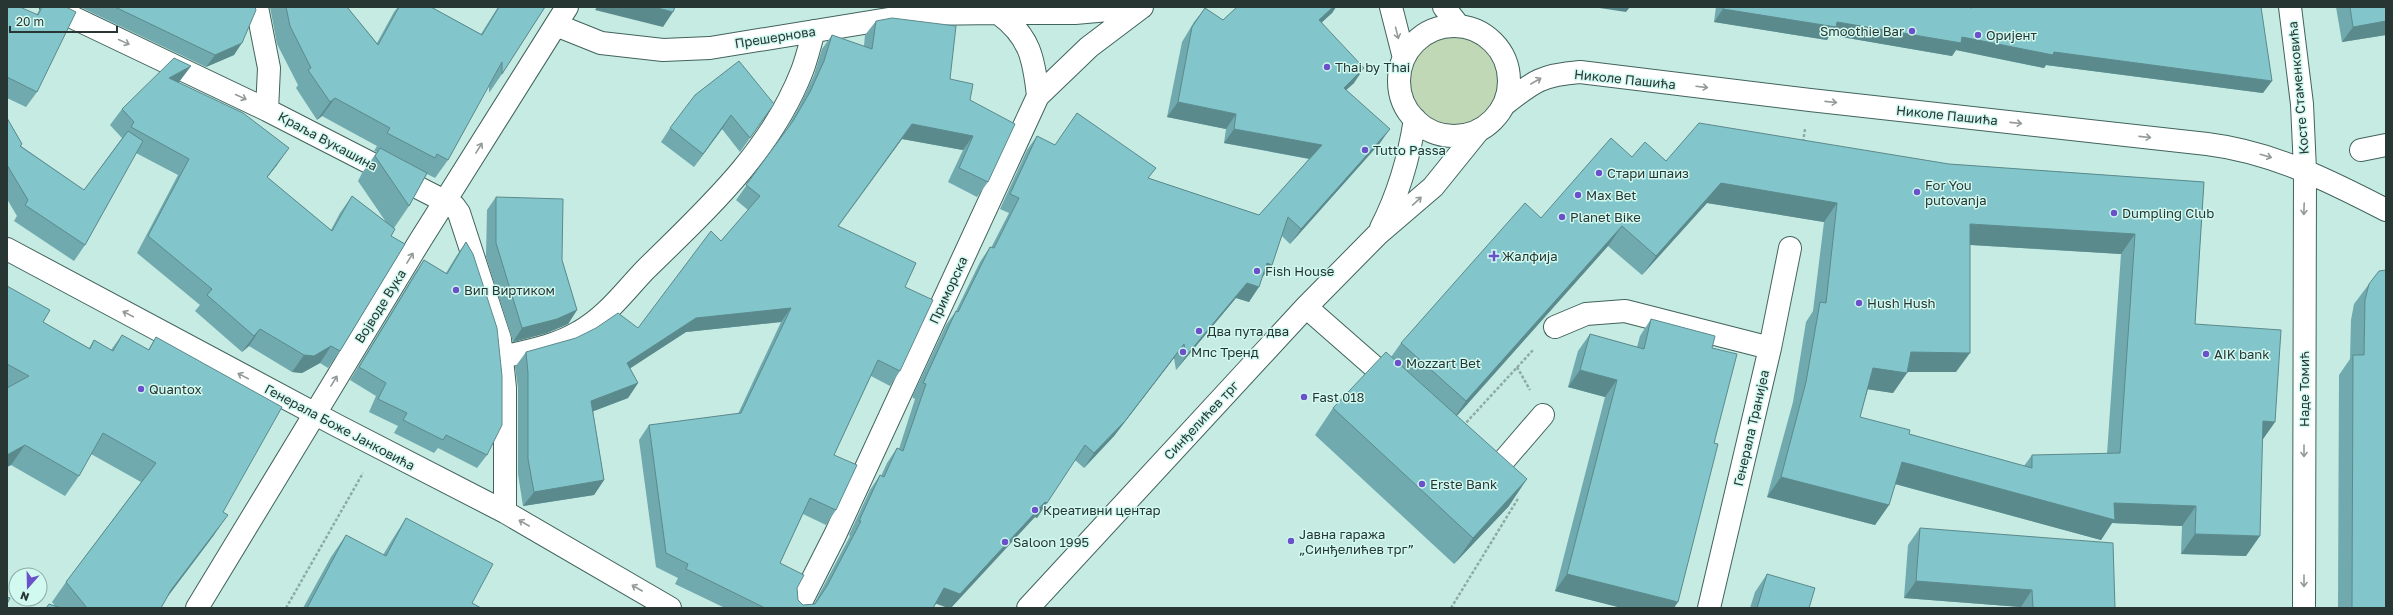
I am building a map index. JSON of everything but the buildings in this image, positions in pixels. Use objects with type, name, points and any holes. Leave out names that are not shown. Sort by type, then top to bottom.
[{"type":"street","name":"Краља Вукашина","points":[[51,7],[268,110],[444,203],[454,206],[459,213],[500,339],[506,388],[505,512]]},
{"type":"street","points":[[257,7],[269,68],[268,110]]},
{"type":"street","name":"Војводе Вука","points":[[197,608],[314,414],[567,7]]},
{"type":"street","name":"Прешернова","points":[[556,26],[601,43],[640,49],[663,50],[710,48],[919,14],[1075,13],[1142,7]]},
{"type":"street","name":"Приморска","points":[[798,608],[839,528],[1038,96],[1089,47],[1142,7]]},
{"type":"street","name":"Николе Пашића","points":[[1391,7],[1404,58]]},
{"type":"street","points":[[1444,7],[1459,26]]},
{"type":"street","name":"Косте Стаменковића","points":[[2290,7],[2302,104],[2305,170]]},
{"type":"street","points":[[998,13],[1019,32],[1028,46],[1035,70],[1038,96]]},
{"type":"street","name":"Николе Пашића","points":[[1505,104],[1510,79],[1503,55],[1491,40],[1477,30],[1459,26],[1444,27],[1429,32],[1416,41],[1404,58],[1399,83],[1402,99],[1415,119],[1432,132],[1447,136],[1461,136],[1479,130],[1494,118],[1505,104],[1535,80],[1554,74],[1580,72],[1810,100],[2228,147],[2305,170],[2386,210]]},
{"type":"street","points":[[502,357],[548,346],[579,333],[602,317],[639,276],[717,200],[744,169],[780,116],[802,71],[814,31]]},
{"type":"street","name":"Синђелићев трг","points":[[1377,235],[1400,184],[1408,161],[1415,119]]},
{"type":"street","name":"Синђелићев трг","points":[[1028,608],[1306,307],[1377,235],[1433,186],[1479,130]]},
{"type":"street","points":[[2361,150],[2386,145]]},
{"type":"street","name":"Наде Томић","points":[[2304,608],[2305,170]]},
{"type":"street","name":"Генерала Транијеа","points":[[1708,608],[1770,348],[1790,248]]},
{"type":"street","name":"Генерала Боже Јанковића","points":[[7,249],[314,414],[505,512],[670,608]]},
{"type":"street","points":[[1306,307],[1412,400]]},
{"type":"street","points":[[1555,327],[1586,314],[1625,311],[1770,348]]},
{"type":"street","points":[[1493,473],[1543,415]]},
{"type":"street","points":[[1453,436],[1519,497]]},
{"type":"path","points":[[1802,146],[1806,123]]},
{"type":"path","points":[[1453,436],[1555,327]]},
{"type":"path","points":[[286,608],[363,472]]},
{"type":"path","points":[[1451,608],[1519,497]]},
{"type":"green space","points":[[1454,36],[1471,40],[1486,49],[1495,64],[1499,81],[1495,98],[1486,113],[1471,122],[1454,126],[1437,122],[1422,113],[1413,98],[1409,81],[1413,64],[1422,49],[1437,40]]},
{"type":"place","name":"Smoothie Bar","points":[[1912,31]]},
{"type":"place","name":"Оријент","points":[[1978,35]]},
{"type":"place","name":"Thai by Thai","points":[[1327,67]]},
{"type":"place","name":"Tutto Passa","points":[[1365,150]]},
{"type":"place","name":"Стари шпаиз","points":[[1599,173]]},
{"type":"place","name":"For You putovanja","points":[[1917,192]]},
{"type":"place","name":"Max Bet","points":[[1578,195]]},
{"type":"place","name":"Dumpling Club","points":[[2114,213]]},
{"type":"place","name":"Planet Bike","points":[[1562,217]]},
{"type":"place","name":"Жалфија","points":[[1494,256]]},
{"type":"place","name":"Fish House","points":[[1257,271]]},
{"type":"place","name":"Вип Виртиком","points":[[456,290]]},
{"type":"place","name":"Hush Hush","points":[[1859,303]]},
{"type":"place","name":"Два пута два","points":[[1199,331]]},
{"type":"place","name":"Мпс Тренд","points":[[1183,352]]},
{"type":"place","name":"AIK bank","points":[[2206,354]]},
{"type":"place","name":"Mozzart Bet","points":[[1398,363]]},
{"type":"place","name":"Quantox","points":[[141,389]]},
{"type":"place","name":"Fast 018","points":[[1304,397]]},
{"type":"place","name":"Erste Bank","points":[[1422,484]]},
{"type":"place","name":"Креативни центар","points":[[1035,510]]},
{"type":"place","name":"Јавна гаража „Синђелићев трг”","points":[[1291,541]]},
{"type":"place","name":"Saloon 1995","points":[[1005,542]]}]
